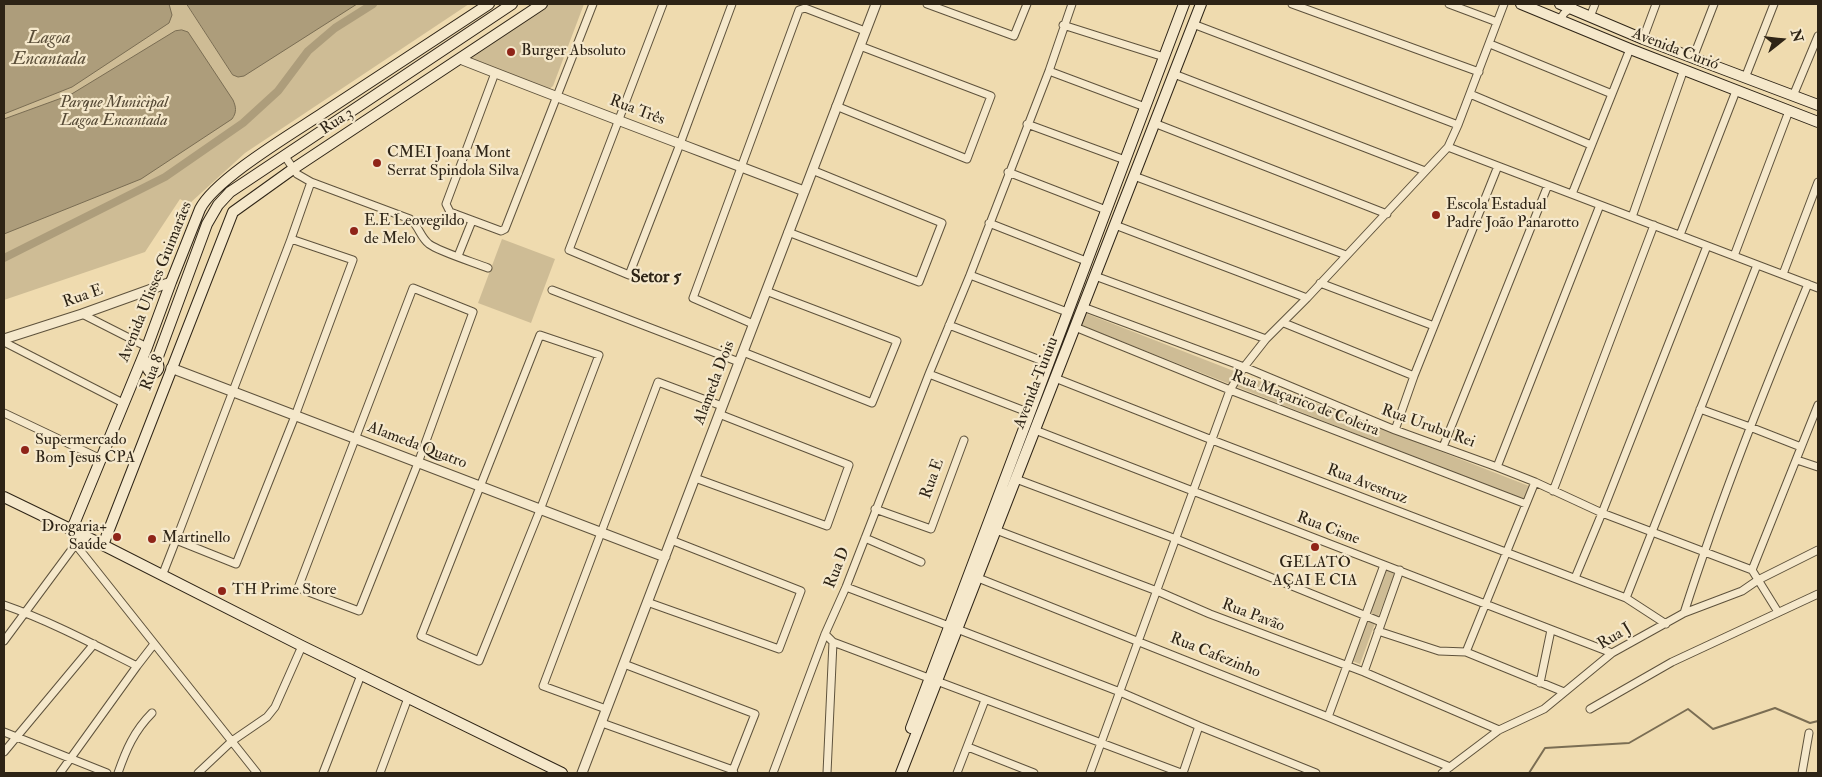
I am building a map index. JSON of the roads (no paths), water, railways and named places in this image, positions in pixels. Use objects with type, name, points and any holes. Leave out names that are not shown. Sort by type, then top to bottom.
[{"type":"main road","name":"Avenida Ulisses Guimarães","points":[[151,363],[146,347],[200,209],[206,199],[219,186],[276,144],[489,4]]},
{"type":"main road","name":"Avenida Ulisses Guimarães","points":[[72,529],[123,403],[151,363],[214,210],[230,192],[512,4]]},
{"type":"main road","points":[[460,59],[542,4]]},
{"type":"main road","name":"Avenida Tuiuiu","points":[[895,773],[973,575],[1019,439],[1164,57],[1181,4]]},
{"type":"main road","name":"Avenida Tuiuiu","points":[[973,575],[996,530],[1201,4]]},
{"type":"main road","name":"Avenida Curió","points":[[1521,4],[1630,49],[1818,122]]},
{"type":"main road","name":"Avenida Curió","points":[[1560,4],[1572,6],[1590,17],[1643,39],[1818,106]]},
{"type":"main road","name":"Rua 3","points":[[233,212],[293,169],[460,59]]},
{"type":"main road","points":[[276,144],[284,155]]},
{"type":"main road","points":[[1115,186],[1128,191]]},
{"type":"main road","name":"Rua 8","points":[[103,545],[233,212]]},
{"type":"main road","name":"Alameda Quatro","points":[[151,363],[171,368]]},
{"type":"main road","points":[[1019,439],[1030,443]]},
{"type":"main road","points":[[4,497],[562,773]]},
{"type":"main road","name":"Avenida Tuiuiu","points":[[901,773],[933,680]]},
{"type":"street","points":[[495,73],[446,204],[450,212],[498,230],[505,229],[593,4]]},
{"type":"street","points":[[664,4],[569,250],[628,275],[680,144],[732,4]]},
{"type":"street","name":"Alameda Dois","points":[[582,773],[876,4]]},
{"type":"street","points":[[927,4],[1014,36],[1027,4]]},
{"type":"street","name":"Rua D","points":[[773,773],[825,634],[846,587],[875,509],[970,275],[1008,172],[1049,71],[1063,25],[1072,4]]},
{"type":"street","points":[[1292,4],[1479,72]]},
{"type":"street","points":[[1449,4],[1497,22]]},
{"type":"street","points":[[1090,773],[1230,390],[1266,339],[1308,298],[1448,147],[1490,44],[1504,4]]},
{"type":"street","points":[[1590,17],[1595,4]]},
{"type":"street","points":[[1643,39],[1656,4]]},
{"type":"street","points":[[1693,58],[1714,4]]},
{"type":"street","points":[[1745,78],[1774,4]]},
{"type":"street","points":[[1560,20],[1566,10],[1572,6],[1574,14],[1571,25]]},
{"type":"street","points":[[753,324],[693,298],[800,9],[805,8],[865,31]]},
{"type":"street","points":[[1193,24],[1458,125]]},
{"type":"street","points":[[1063,25],[1164,57]]},
{"type":"street","points":[[1793,96],[1818,36]]},
{"type":"street","points":[[1490,44],[1612,94]]},
{"type":"street","points":[[836,106],[968,159],[991,96],[860,46]]},
{"type":"street","points":[[1572,194],[1630,49]]},
{"type":"street","name":"Rua Três","points":[[460,59],[557,98],[620,119],[804,191]]},
{"type":"street","points":[[1632,217],[1684,69]]},
{"type":"street","points":[[1049,71],[1145,107]]},
{"type":"street","points":[[1174,74],[1425,171]]},
{"type":"street","points":[[1680,235],[1736,91]]},
{"type":"street","points":[[1470,94],[1592,145]]},
{"type":"street","points":[[1734,256],[1789,110]]},
{"type":"street","points":[[1154,123],[1387,214]]},
{"type":"street","points":[[1027,124],[1125,160]]},
{"type":"street","points":[[1448,147],[1818,288]]},
{"type":"street","points":[[284,155],[293,169],[311,182],[410,220],[418,226],[428,244],[488,268]]},
{"type":"street","points":[[1395,430],[1414,376],[1498,166]]},
{"type":"street","points":[[788,232],[919,282],[942,223],[812,170]]},
{"type":"street","points":[[1008,172],[1106,210]]},
{"type":"street","points":[[1134,176],[1346,255]]},
{"type":"street","points":[[162,576],[311,182]]},
{"type":"street","points":[[1783,274],[1818,182]]},
{"type":"street","points":[[1444,447],[1548,185]]},
{"type":"street","points":[[1498,467],[1600,205]]},
{"type":"street","points":[[458,256],[472,221]]},
{"type":"street","points":[[989,223],[1086,261]]},
{"type":"street","points":[[1115,225],[1308,298]]},
{"type":"street","points":[[1553,491],[1654,225]]},
{"type":"street","points":[[176,540],[236,564],[295,416],[353,260],[291,239]]},
{"type":"street","points":[[1575,578],[1707,246]]},
{"type":"street","points":[[1626,598],[1757,264]]},
{"type":"street","points":[[970,275],[1068,312]]},
{"type":"street","points":[[1095,276],[1266,339]]},
{"type":"street","name":"Rua E","points":[[4,341],[171,282]]},
{"type":"street","points":[[1320,283],[1434,326]]},
{"type":"street","points":[[1684,613],[1750,426],[1808,284]]},
{"type":"street","points":[[413,288],[473,312],[418,463],[360,611],[298,588],[413,288]]},
{"type":"street","points":[[552,290],[739,362]]},
{"type":"street","points":[[743,352],[872,403],[897,341],[766,291]]},
{"type":"street","name":"Rua Urubu Rei","points":[[1083,307],[1244,368],[1395,430],[1498,467],[1536,482],[1602,513],[1752,570]]},
{"type":"street","points":[[82,314],[146,347]]},
{"type":"street","points":[[1284,323],[1414,376]]},
{"type":"street","points":[[950,325],[1048,363]]},
{"type":"street","name":"Rua Maçarico de Coleira","points":[[1075,327],[1230,390],[1526,504]]},
{"type":"street","points":[[540,335],[599,355],[540,510],[479,660],[421,636],[540,335]]},
{"type":"street","points":[[4,341],[123,403]]},
{"type":"street","name":"Alameda Quatro","points":[[171,368],[665,557]]},
{"type":"street","points":[[929,374],[1030,414]]},
{"type":"street","name":"Rua Avestruz","points":[[1055,378],[1626,598],[1666,624]]},
{"type":"street","points":[[606,709],[543,686],[658,382],[849,465],[826,526],[695,478]]},
{"type":"street","points":[[1778,612],[1752,570],[1818,405]]},
{"type":"street","points":[[1700,410],[1750,426],[1801,448]]},
{"type":"street","points":[[4,413],[101,459]]},
{"type":"street","name":"Rua Cisne","points":[[1035,430],[1612,653]]},
{"type":"street","name":"Rua E","points":[[875,509],[931,529],[964,440]]},
{"type":"street","points":[[1797,460],[1818,467]]},
{"type":"street","points":[[1016,479],[1176,539],[1381,622]]},
{"type":"street","points":[[1466,652],[1536,482]]},
{"type":"street","name":"Rua Pavão","points":[[996,530],[1364,672],[1499,730]]},
{"type":"street","points":[[4,641],[82,534]]},
{"type":"street","points":[[865,538],[921,562]]},
{"type":"street","points":[[647,602],[779,649],[801,591],[671,540]]},
{"type":"street","points":[[76,544],[257,773]]},
{"type":"street","name":"Rua J","points":[[1442,773],[1499,730],[1544,709],[1612,653],[1684,613],[1742,590],[1818,550]]},
{"type":"street","points":[[1328,717],[1384,565]]},
{"type":"street","points":[[1364,672],[1400,570]]},
{"type":"street","name":"Rua Cafezinho","points":[[973,575],[1450,767]]},
{"type":"street","points":[[846,587],[1120,692],[1316,773]]},
{"type":"street","points":[[1590,709],[1672,662],[1818,594]]},
{"type":"street","points":[[4,605],[24,612],[94,644],[137,666]]},
{"type":"street","points":[[1540,683],[1551,630]]},
{"type":"street","points":[[1378,631],[1439,651],[1466,652],[1564,692]]},
{"type":"street","points":[[825,634],[833,642],[1178,773],[1199,726]]},
{"type":"street","points":[[828,773],[833,642]]},
{"type":"street","points":[[4,752],[94,644]]},
{"type":"street","points":[[60,773],[154,644]]},
{"type":"street","points":[[198,773],[232,741],[267,717],[275,707],[302,646]]},
{"type":"street","points":[[602,723],[734,772],[755,714],[624,664]]},
{"type":"street","points":[[323,773],[361,675]]},
{"type":"street","points":[[380,773],[408,698]]},
{"type":"street","points":[[957,773],[986,700]]},
{"type":"street","points":[[118,773],[133,736],[152,713]]},
{"type":"street","points":[[4,732],[107,773]]},
{"type":"street","points":[[1802,773],[1809,733]]},
{"type":"street","points":[[968,747],[1034,773]]},
{"type":"water","name":"Lagoa Encantada","points":[[4,4],[169,4],[172,15],[169,23],[72,87],[4,114]]},
{"type":"water","points":[[187,4],[357,4],[244,76],[238,77],[233,75]]},
{"type":"water","name":"Lagoa Encantada","points":[[182,30],[188,32],[233,100],[235,114],[232,119],[141,179],[4,234],[4,119],[70,95],[175,31]]},
{"type":"waterway","points":[[4,258],[165,177],[243,123],[278,91],[308,51],[335,28],[373,4]]},
{"type":"waterway","points":[[1529,773],[1545,748],[1629,743],[1688,709],[1713,729],[1775,708],[1810,723],[1818,721]]},
{"type":"place","name":"Burger Absoluto","points":[[511,52]]},
{"type":"place","name":"CMEI Joana Mont Serrat Spindola Silva","points":[[377,163]]},
{"type":"place","name":"Escola Estadual Padre João Panarotto","points":[[1436,215]]},
{"type":"place","name":"E.E Leovegildo de Melo","points":[[354,231]]},
{"type":"place","name":"Supermercado Bom Jesus CPA","points":[[25,450]]},
{"type":"place","name":"Drogaria+ Saúde","points":[[117,537]]},
{"type":"place","name":"Martinello","points":[[152,539]]},
{"type":"place","name":"GELATO AÇAI E CIA","points":[[1315,547]]},
{"type":"place","name":"TH Prime Store","points":[[222,591]]},
{"type":"district","name":"Setor 5","points":[[656,278]]},
{"type":"park label","name":"Parque Municipal Lagoa Encantada","points":[[114,113]]}]
